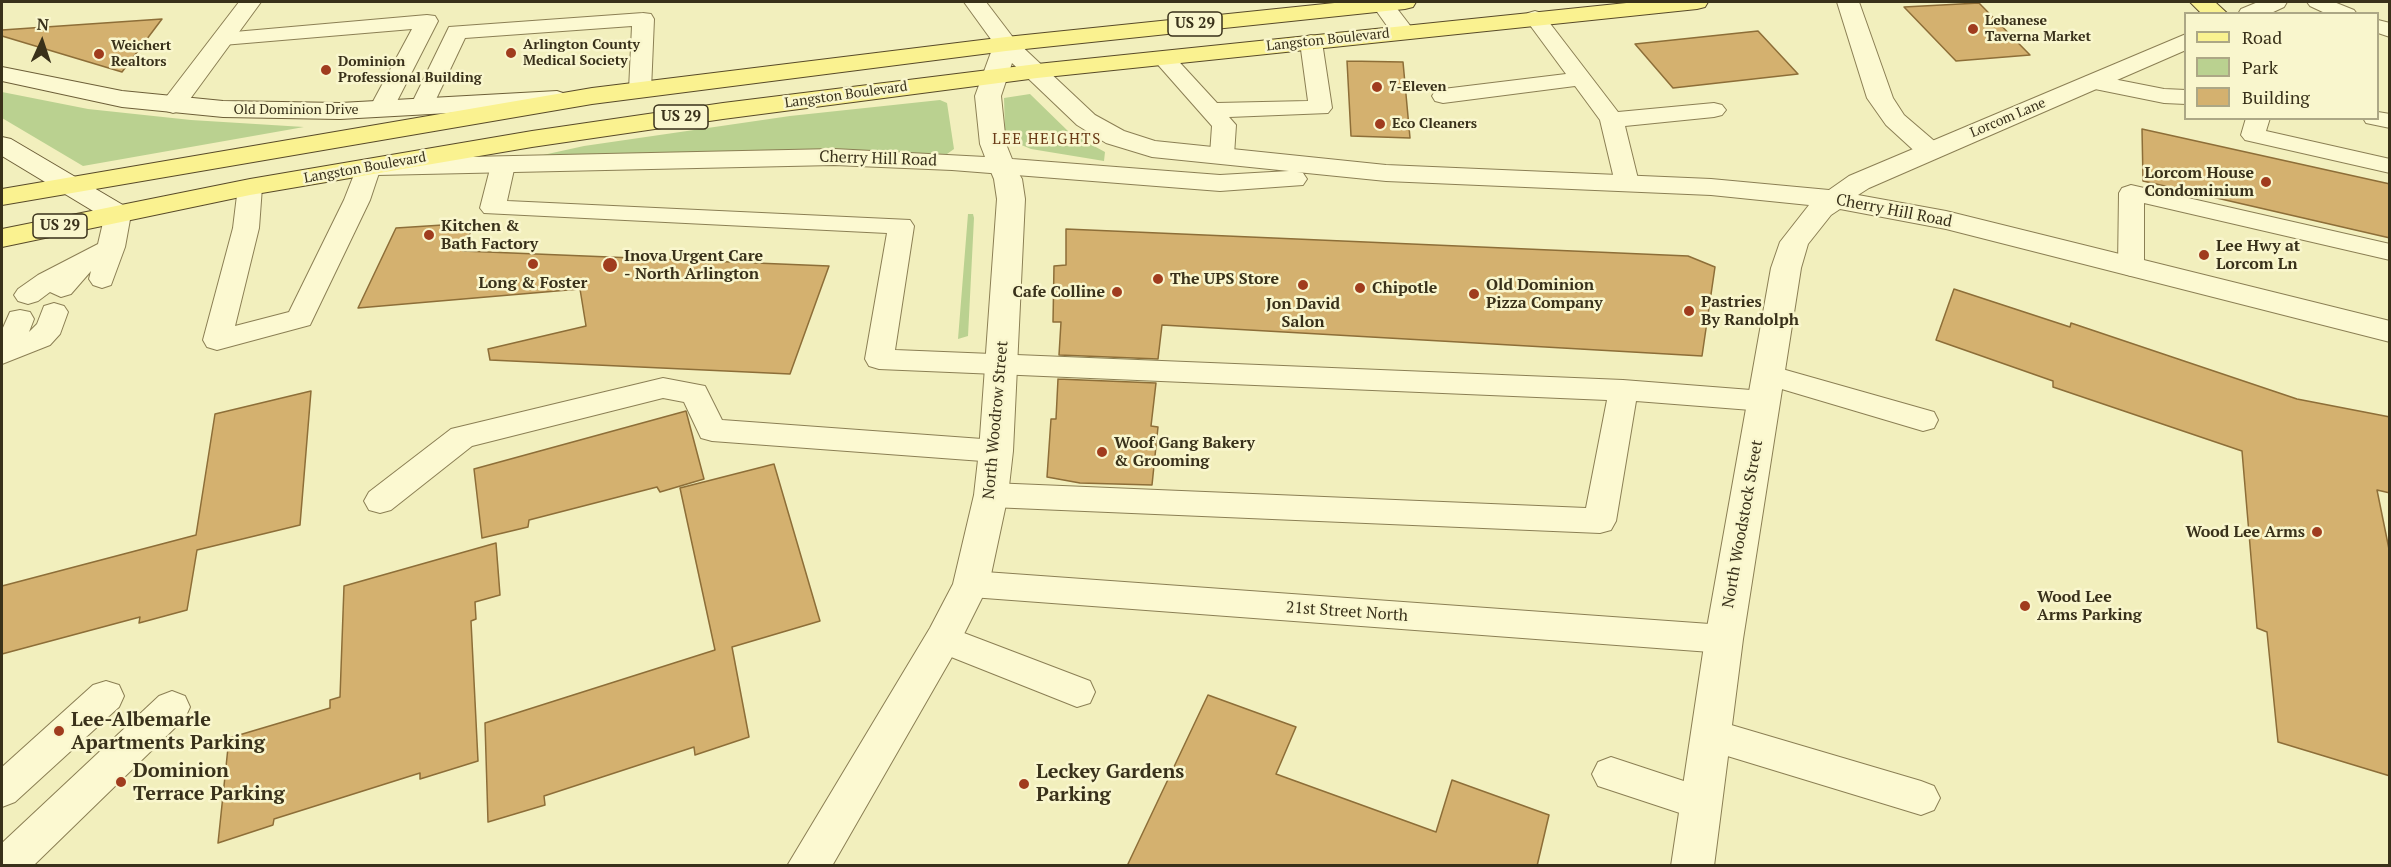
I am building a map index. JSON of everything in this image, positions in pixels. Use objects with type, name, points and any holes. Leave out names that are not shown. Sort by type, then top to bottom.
[{"type":"main road","name":"Langston Boulevard","points":[[2,197],[592,96],[1006,44],[1390,2]]},
{"type":"main road","name":"Langston Boulevard","points":[[2,238],[250,187],[624,125],[1037,71],[1535,17],[1696,2]]},
{"type":"main road","points":[[2201,2],[2214,12]]},
{"type":"street","points":[[172,105],[250,2]]},
{"type":"street","name":"Cherry Hill Road","points":[[975,2],[1006,44],[1037,71],[1075,111],[1115,137],[1134,145],[1160,150],[1386,174],[1739,189],[1833,199],[1946,220],[2390,332]]},
{"type":"street","points":[[1390,2],[1403,32]]},
{"type":"street","points":[[1848,2],[1881,98],[1895,120],[1930,152]]},
{"type":"street","points":[[2254,12],[2276,2]]},
{"type":"street","name":"Lorcom Lane","points":[[1833,199],[1879,172],[2184,43]]},
{"type":"street","name":"North Woodrow Street","points":[[808,866],[943,639],[971,584],[991,495],[996,451],[1011,199],[1008,179],[993,144],[988,96],[1006,44]]},
{"type":"street","name":"Old Dominion Drive","points":[[2,74],[80,91],[172,105],[266,111],[381,109],[592,96]]},
{"type":"street","points":[[2,145],[118,214]]},
{"type":"street","name":"Cherry Hill Road","points":[[369,167],[834,157],[1220,183],[1386,174]]},
{"type":"street","name":"North Woodstock Street","points":[[1692,866],[1724,639],[1789,253],[1802,229],[1833,199]]},
{"type":"lane","points":[[2317,2],[2342,12]]},
{"type":"lane","points":[[1535,17],[1612,120],[1627,183]]},
{"type":"lane","points":[[422,107],[457,32],[643,19],[640,90]]},
{"type":"lane","points":[[223,39],[427,21],[381,109]]},
{"type":"lane","points":[[1211,110],[1320,108],[1311,42]]},
{"type":"lane","points":[[1163,58],[1224,125],[1221,155]]},
{"type":"lane","points":[[1443,96],[1581,79]]},
{"type":"lane","points":[[2093,82],[2164,96],[2184,97]]},
{"type":"lane","points":[[1612,120],[1714,110]]},
{"type":"lane","points":[[2257,120],[2253,135],[2390,166]]},
{"type":"lane","points":[[503,165],[494,208],[901,226],[879,359],[1623,390],[1766,388],[1923,420]]},
{"type":"lane","points":[[250,187],[246,228],[217,340],[300,318],[357,201],[369,167]]},
{"type":"lane","points":[[2131,267],[2131,193],[2390,252]]},
{"type":"lane","points":[[102,279],[112,247],[118,214]]},
{"type":"lane","points":[[2,352],[40,338],[50,327],[64,290],[112,247]]},
{"type":"lane","points":[[2,352],[11,341],[24,307],[48,281],[64,290]]},
{"type":"lane","points":[[380,501],[462,436],[663,388],[695,393],[712,430],[996,451]]},
{"type":"lane","points":[[991,495],[1600,521],[1623,390]]},
{"type":"lane","name":"21st Street North","points":[[971,584],[1724,639]]},
{"type":"lane","points":[[943,639],[1077,692]]},
{"type":"lane","points":[[2,790],[106,696]]},
{"type":"lane","points":[[5,866],[172,708]]},
{"type":"lane","points":[[1711,735],[1921,798]]},
{"type":"lane","points":[[1611,774],[1701,803]]},
{"type":"green space","points":[[2,92],[88,109],[191,120],[304,127],[83,166],[2,118]]},
{"type":"green space","points":[[1030,94],[1070,133],[1105,152],[1104,161],[1031,149],[1012,141],[1005,131],[1004,98]]},
{"type":"green space","points":[[940,100],[947,103],[954,149],[947,154],[786,150],[543,155],[584,146],[790,116]]},
{"type":"green space","points":[[968,214],[973,214],[974,218],[968,336],[958,339]]},
{"type":"building","name":"Lebanese Taverna Market","points":[[1979,3],[2030,55],[1956,61],[1904,7]]},
{"type":"building","name":"Weichert Realtors","points":[[162,19],[122,72],[2,36],[2,30]]},
{"type":"building","points":[[1758,31],[1798,74],[1673,88],[1635,44]]},
{"type":"building","name":"7-Eleven","points":[[1347,61],[1403,62],[1410,138],[1351,136]]},
{"type":"building","name":"Lorcom House Condominium","points":[[2142,129],[2390,184],[2390,238],[2143,181]]},
{"type":"building","points":[[474,223],[463,251],[829,266],[790,374],[490,360],[488,349],[586,326],[580,289],[358,308],[396,228]]},
{"type":"building","points":[[1066,229],[1688,256],[1715,267],[1702,356],[1162,325],[1158,359],[1059,355],[1061,322],[1053,322],[1054,266],[1066,265]]},
{"type":"building","name":"Wood Lee Arms","points":[[1954,289],[2070,327],[2071,323],[2297,399],[2390,417],[2390,493],[2377,490],[2390,554],[2390,776],[2278,742],[2267,632],[2257,628],[2242,451],[2053,387],[2053,381],[1936,340]]},
{"type":"building","name":"Woof Gang Bakery & Grooming","points":[[1058,379],[1156,383],[1151,426],[1158,427],[1152,485],[1080,483],[1047,477],[1051,419],[1056,419]]},
{"type":"building","points":[[311,391],[300,525],[197,550],[187,610],[139,623],[140,617],[2,654],[2,586],[196,535],[215,414]]},
{"type":"building","points":[[686,411],[704,479],[660,492],[657,487],[529,520],[528,527],[482,538],[474,469]]},
{"type":"building","points":[[774,464],[820,621],[732,647],[749,737],[695,755],[694,747],[544,796],[545,805],[488,822],[485,723],[715,650],[680,488]]},
{"type":"building","points":[[496,543],[500,595],[475,602],[476,619],[471,621],[478,761],[420,779],[420,773],[274,819],[273,825],[218,843],[229,738],[330,708],[330,700],[340,697],[344,586]]},
{"type":"building","points":[[1208,695],[1296,727],[1276,774],[1436,832],[1452,780],[1549,815],[1537,866],[1127,866]]},
{"type":"place","name":"Lebanese Taverna Market","points":[[1973,29]]},
{"type":"place","name":"Arlington County Medical Society","points":[[511,53]]},
{"type":"place","name":"Weichert Realtors","points":[[99,54]]},
{"type":"place","name":"Dominion Professional Building","points":[[326,70]]},
{"type":"place","name":"7-Eleven","points":[[1377,87]]},
{"type":"place","name":"Eco Cleaners","points":[[1380,124]]},
{"type":"place","name":"Lorcom House Condominium","points":[[2266,182]]},
{"type":"place","name":"Kitchen & Bath Factory","points":[[429,235]]},
{"type":"place","name":"Lee Hwy at Lorcom Ln","points":[[2204,255]]},
{"type":"place","name":"Long & Foster","points":[[533,264]]},
{"type":"place","name":"Inova Urgent Care - North Arlington","points":[[610,265]]},
{"type":"place","name":"The UPS Store","points":[[1158,279]]},
{"type":"place","name":"Jon David Salon","points":[[1303,285]]},
{"type":"place","name":"Chipotle","points":[[1360,288]]},
{"type":"place","name":"Cafe Colline","points":[[1117,292]]},
{"type":"place","name":"Old Dominion Pizza Company","points":[[1474,294]]},
{"type":"place","name":"Pastries By Randolph","points":[[1689,311]]},
{"type":"place","name":"Woof Gang Bakery & Grooming","points":[[1102,452]]},
{"type":"place","name":"Wood Lee Arms","points":[[2317,532]]},
{"type":"place","name":"Wood Lee Arms Parking","points":[[2025,606]]},
{"type":"place","name":"Lee-Albemarle Apartments Parking","points":[[59,731]]},
{"type":"place","name":"Dominion Terrace Parking","points":[[121,782]]},
{"type":"place","name":"Leckey Gardens Parking","points":[[1024,784]]},
{"type":"district","name":"LEE HEIGHTS","points":[[1047,140]]}]
